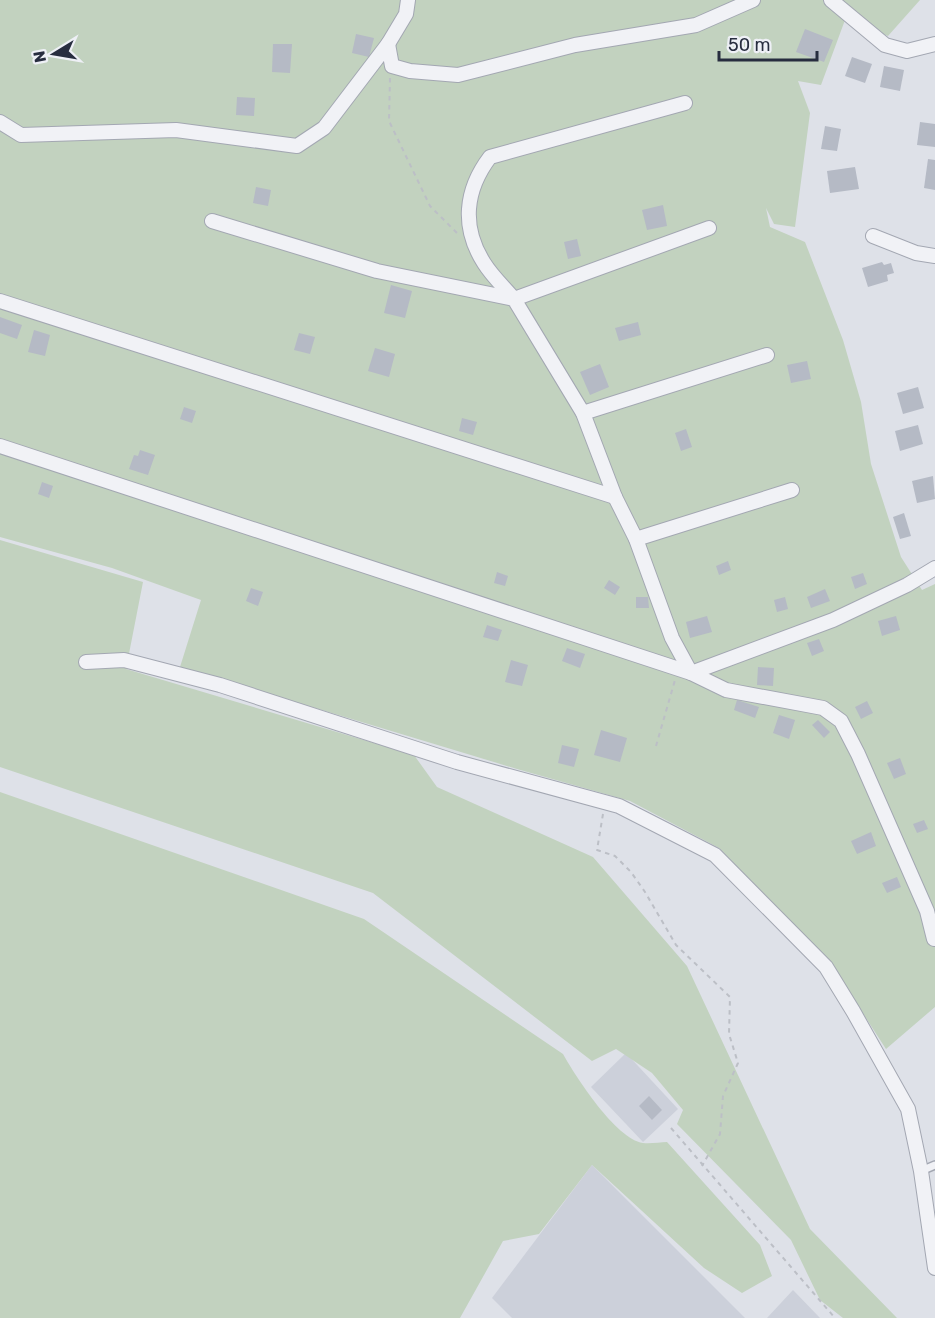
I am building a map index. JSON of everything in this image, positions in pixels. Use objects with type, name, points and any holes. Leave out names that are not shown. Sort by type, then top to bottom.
[{"type":"street","points":[[0,122],[21,135],[176,130],[297,146],[324,128],[388,44],[406,14],[408,0]]},
{"type":"street","points":[[388,44],[392,66],[411,71],[458,75],[575,45],[696,25],[753,0]]},
{"type":"street","points":[[831,0],[885,45],[907,51],[935,44]]},
{"type":"street","points":[[685,103],[490,157],[478,172],[469,201],[469,235],[484,264],[514,299],[583,413],[615,497],[636,539],[685,671]]},
{"type":"street","points":[[212,221],[377,271],[514,299],[709,228]]},
{"type":"street","points":[[873,236],[916,253],[935,256]]},
{"type":"street","points":[[0,301],[615,497]]},
{"type":"street","points":[[583,413],[767,355]]},
{"type":"street","points":[[0,446],[685,671],[726,690],[824,708],[841,721],[858,754],[927,911],[934,939]]},
{"type":"street","points":[[636,539],[792,489]]},
{"type":"street","points":[[685,671],[833,620],[907,585],[935,568]]},
{"type":"street","points":[[86,662],[124,660],[220,686],[457,762],[619,806],[715,855],[826,967],[908,1109],[921,1171],[935,1268]]},
{"type":"lane","points":[[921,1171],[935,1165]]},
{"type":"path","points":[[392,66],[388,90],[389,121],[410,169],[430,206],[459,235]]},
{"type":"path","points":[[656,746],[685,671]]},
{"type":"path","points":[[604,802],[597,850],[615,856],[631,872],[676,945],[730,997],[729,1034],[738,1063],[723,1096],[720,1134],[702,1166]]},
{"type":"path","points":[[671,1128],[835,1318]]},
{"type":"shaded area","points":[[626,1053],[678,1109],[643,1142],[591,1087]]},
{"type":"shaded area","points":[[592,1165],[745,1318],[512,1318],[492,1298]]},
{"type":"shaded area","points":[[793,1290],[820,1318],[767,1318]]},
{"type":"green space","points":[[0,0],[920,0],[888,36],[845,20],[821,85],[798,81],[810,113],[795,227],[774,224],[766,208],[770,227],[805,242],[843,340],[861,402],[871,464],[901,557],[922,590],[935,584],[935,1007],[886,1049],[838,975],[719,848],[630,801],[180,667],[201,600],[112,568],[0,537]]},
{"type":"green space","points":[[0,540],[143,582],[126,669],[414,755],[437,787],[593,857],[687,966],[810,1229],[897,1318],[843,1318],[820,1300],[791,1240],[677,1124],[683,1110],[652,1073],[616,1049],[592,1061],[373,893],[0,767]]},
{"type":"green space","points":[[0,792],[364,919],[563,1054],[598,1106],[621,1131],[643,1143],[667,1142],[760,1245],[772,1276],[742,1293],[704,1268],[592,1165],[539,1234],[503,1241],[460,1318],[0,1318]]},
{"type":"building","points":[[805,29],[833,40],[824,62],[796,52]]},
{"type":"building","points":[[356,34],[374,38],[369,57],[352,53]]},
{"type":"building","points":[[273,44],[292,44],[290,73],[272,72]]},
{"type":"building","points":[[852,57],[872,64],[865,83],[845,76]]},
{"type":"building","points":[[884,66],[904,70],[900,91],[880,87]]},
{"type":"building","points":[[237,97],[255,98],[254,116],[236,115]]},
{"type":"building","points":[[920,122],[935,124],[935,147],[917,145]]},
{"type":"building","points":[[825,126],[841,129],[837,151],[821,149]]},
{"type":"building","points":[[928,159],[935,160],[935,190],[924,188]]},
{"type":"building","points":[[855,167],[859,189],[830,193],[827,171]]},
{"type":"building","points":[[256,187],[271,190],[268,206],[253,203]]},
{"type":"building","points":[[663,205],[667,226],[647,230],[642,210]]},
{"type":"building","points":[[577,239],[581,256],[568,259],[564,242]]},
{"type":"building","points":[[882,262],[884,265],[891,263],[894,273],[887,275],[888,281],[868,287],[862,268]]},
{"type":"building","points":[[391,285],[412,291],[405,318],[384,313]]},
{"type":"building","points":[[0,317],[22,325],[17,339],[0,333]]},
{"type":"building","points":[[638,322],[641,335],[619,341],[615,328]]},
{"type":"building","points":[[34,330],[50,335],[45,356],[28,352]]},
{"type":"building","points":[[299,333],[315,337],[310,354],[294,350]]},
{"type":"building","points":[[375,348],[395,354],[389,377],[368,371]]},
{"type":"building","points":[[807,361],[811,379],[791,383],[787,365]]},
{"type":"building","points":[[600,364],[609,387],[590,395],[580,372]]},
{"type":"building","points":[[918,387],[924,408],[903,414],[897,393]]},
{"type":"building","points":[[184,407],[196,411],[192,423],[180,419]]},
{"type":"building","points":[[462,418],[477,422],[473,435],[459,431]]},
{"type":"building","points":[[918,425],[923,444],[900,451],[895,431]]},
{"type":"building","points":[[686,429],[692,447],[681,451],[675,433]]},
{"type":"building","points":[[140,450],[155,455],[148,475],[129,469],[134,455],[138,456]]},
{"type":"building","points":[[933,476],[935,499],[917,503],[912,481]]},
{"type":"building","points":[[42,482],[53,486],[49,498],[38,494]]},
{"type":"building","points":[[904,513],[911,536],[900,539],[893,517]]},
{"type":"building","points":[[728,561],[731,570],[719,575],[716,566]]},
{"type":"building","points":[[497,572],[508,576],[505,586],[494,583]]},
{"type":"building","points":[[863,573],[867,584],[855,589],[851,577]]},
{"type":"building","points":[[609,580],[620,587],[615,595],[604,588]]},
{"type":"building","points":[[251,588],[263,592],[258,606],[246,601]]},
{"type":"building","points":[[825,589],[830,601],[811,608],[807,597]]},
{"type":"building","points":[[636,597],[648,597],[649,608],[636,608]]},
{"type":"building","points":[[785,597],[788,609],[777,612],[774,600]]},
{"type":"building","points":[[707,616],[712,632],[690,638],[686,622]]},
{"type":"building","points":[[896,616],[900,630],[882,636],[878,621]]},
{"type":"building","points":[[487,625],[502,630],[498,641],[483,637]]},
{"type":"building","points":[[819,639],[824,651],[812,656],[807,643]]},
{"type":"building","points":[[567,648],[585,654],[580,668],[562,661]]},
{"type":"building","points":[[511,660],[528,665],[522,686],[505,682]]},
{"type":"building","points":[[758,667],[774,668],[773,686],[757,685]]},
{"type":"building","points":[[737,700],[759,707],[755,718],[734,710]]},
{"type":"building","points":[[867,701],[873,713],[861,719],[855,707]]},
{"type":"building","points":[[779,715],[795,720],[789,739],[773,733]]},
{"type":"building","points":[[818,720],[830,732],[824,738],[812,725]]},
{"type":"building","points":[[601,730],[627,738],[620,762],[594,755]]},
{"type":"building","points":[[562,745],[579,749],[574,767],[558,763]]},
{"type":"building","points":[[900,758],[906,774],[894,779],[887,763]]},
{"type":"building","points":[[924,820],[928,829],[917,833],[913,824]]},
{"type":"building","points":[[871,832],[876,846],[857,854],[851,841]]},
{"type":"building","points":[[897,877],[901,887],[887,893],[882,883]]},
{"type":"building","points":[[649,1096],[662,1110],[652,1120],[639,1106]]}]
